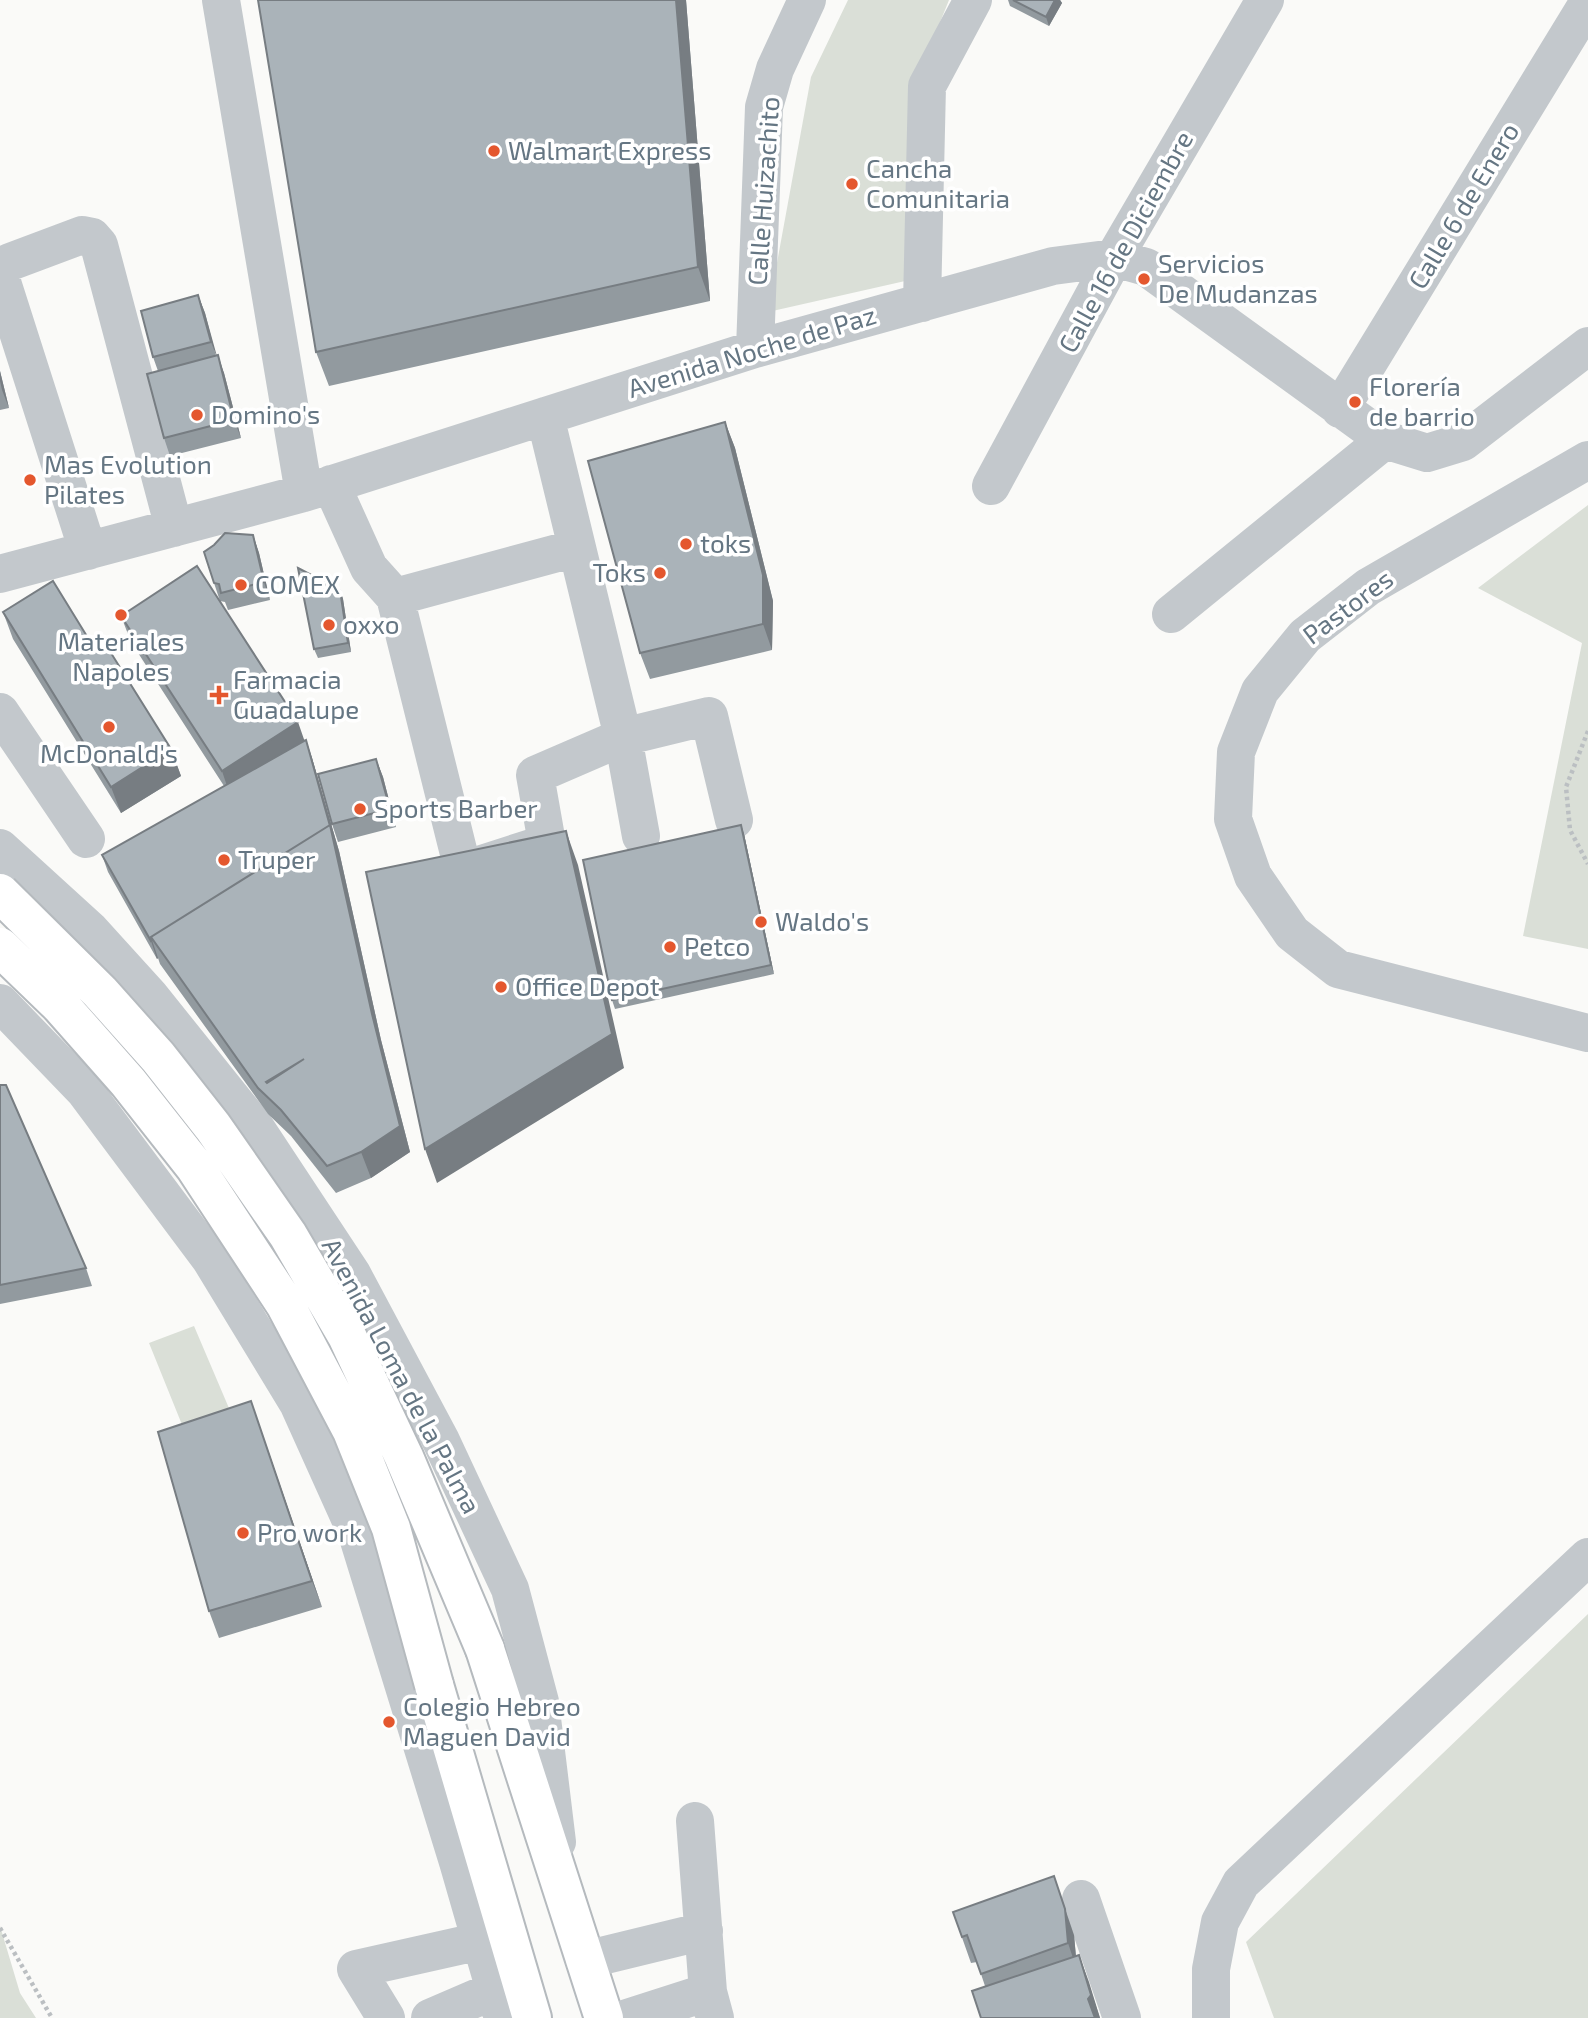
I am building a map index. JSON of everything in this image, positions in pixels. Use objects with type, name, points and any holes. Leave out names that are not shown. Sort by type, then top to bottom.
[{"type":"main road","name":"Avenida Loma de la Palma","points":[[0,893],[100,992],[158,1057],[212,1126],[288,1235],[353,1348],[404,1457],[485,1649],[604,2018]]},
{"type":"main road","points":[[0,947],[60,1005],[128,1082],[195,1167],[285,1304],[352,1431],[391,1528],[532,2018]]},
{"type":"street","points":[[221,0],[317,489],[369,568],[395,597],[463,870],[547,844],[535,775],[623,737],[709,716],[734,820]]},
{"type":"street","name":"Calle Huizachito","points":[[755,349],[764,107],[775,69],[807,0]]},
{"type":"street","points":[[922,303],[926,86],[972,0]]},
{"type":"street","name":"Calle 16 de Diciembre","points":[[991,486],[1114,258],[1265,0]]},
{"type":"street","name":"Calle 6 de Enero","points":[[1340,409],[1588,2]]},
{"type":"street","points":[[88,551],[2,282],[2,268],[10,262],[82,235],[92,237],[99,245],[174,528]]},
{"type":"street","name":"Avenida Noche de Paz","points":[[0,575],[317,489],[755,349],[1053,266],[1114,258],[1146,267],[1385,440],[1427,453],[1464,442],[1588,346]]},
{"type":"street","points":[[545,416],[623,737],[641,836]]},
{"type":"street","points":[[1171,614],[1385,440]]},
{"type":"street","name":"Pastores","points":[[1588,460],[1368,586],[1305,636],[1260,691],[1236,752],[1233,819],[1254,876],[1292,933],[1338,969],[1588,1033]]},
{"type":"street","points":[[395,597],[576,548]]},
{"type":"street","points":[[0,712],[86,839]]},
{"type":"street","name":"Avenida Loma de la Palma","points":[[0,848],[90,930],[149,995],[255,1127],[352,1274],[442,1441],[510,1589],[540,1702],[563,1886]]},
{"type":"street","points":[[90,930],[42,949],[27,961],[3,1006],[85,1090],[211,1260],[298,1403],[357,1534],[499,2004],[430,2018]]},
{"type":"street","points":[[1211,2018],[1210,1969],[1220,1922],[1241,1883],[1588,1557]]},
{"type":"street","points":[[627,2018],[712,2005],[695,1821]]},
{"type":"street","points":[[1081,1899],[1122,2018]]},
{"type":"street","points":[[585,1960],[704,1931]]},
{"type":"street","points":[[386,2018],[356,1969],[481,1941]]},
{"type":"path","points":[[1588,730],[1566,787],[1570,830],[1588,864]]},
{"type":"path","points":[[0,1928],[52,2018]]},
{"type":"shaded area","name":"Cancha Comunitaria","points":[[848,0],[949,0],[913,89],[914,279],[768,312],[811,77]]},
{"type":"shaded area","points":[[1588,505],[1588,949],[1523,936],[1582,643],[1478,588]]},
{"type":"shaded area","points":[[194,1326],[237,1427],[191,1447],[149,1343]]},
{"type":"shaded area","points":[[1588,1614],[1588,2018],[1274,2018],[1246,1942]]},
{"type":"shaded area","points":[[0,1926],[20,1993],[36,2018],[0,2018]]},
{"type":"building","name":"Walmart Express","points":[[258,0],[676,0],[698,267],[316,352]]},
{"type":"building","points":[[1013,0],[1055,0],[1046,17]]},
{"type":"building","points":[[198,295],[211,342],[153,357],[141,311]]},
{"type":"building","name":"Domino's","points":[[218,355],[234,420],[164,438],[147,374]]},
{"type":"building","name":"toks","points":[[725,422],[763,575],[763,624],[640,653],[588,461]]},
{"type":"building","name":"COMEX","points":[[225,533],[253,535],[264,582],[221,593],[219,584],[214,583],[204,552]]},
{"type":"building","name":"Farmacia Guadalupe","points":[[197,566],[298,722],[222,771],[121,616]]},
{"type":"building","name":"oxxo","points":[[298,568],[340,590],[348,643],[314,649]]},
{"type":"building","name":"McDonald's","points":[[53,581],[96,651],[106,645],[171,749],[111,787],[3,612]]},
{"type":"building","name":"Truper","points":[[306,740],[330,825],[151,937],[151,941],[102,855]]},
{"type":"building","name":"Sports Barber","points":[[376,759],[390,809],[332,824],[318,774]]},
{"type":"building","points":[[330,825],[400,1126],[361,1152],[327,1166],[281,1110],[258,1088],[151,937]]},
{"type":"building","points":[[741,825],[771,965],[612,1000],[583,860]]},
{"type":"building","name":"Office Depot","points":[[566,831],[612,1034],[425,1149],[366,872]]},
{"type":"building","points":[[0,1085],[6,1085],[86,1268],[0,1285]]},
{"type":"building","name":"Pro work","points":[[251,1401],[312,1581],[209,1611],[158,1432]]},
{"type":"building","points":[[1054,1876],[1065,1909],[1068,1943],[981,1974],[967,1935],[962,1937],[953,1912]]},
{"type":"building","points":[[1079,1955],[1091,1995],[1088,1999],[1095,2018],[981,2018],[972,1991]]},
{"type":"place","name":"Walmart Express","points":[[494,151]]},
{"type":"place","name":"Cancha Comunitaria","points":[[852,184]]},
{"type":"place","name":"Servicios De Mudanzas","points":[[1144,279]]},
{"type":"place","name":"Florería de barrio","points":[[1355,402]]},
{"type":"place","name":"Domino's","points":[[197,415]]},
{"type":"place","name":"Mas Evolution Pilates","points":[[30,480]]},
{"type":"place","name":"toks","points":[[686,544]]},
{"type":"place","name":"Toks","points":[[660,573]]},
{"type":"place","name":"COMEX","points":[[241,585]]},
{"type":"place","name":"Materiales Napoles","points":[[121,615]]},
{"type":"place","name":"oxxo","points":[[329,625]]},
{"type":"place","name":"Farmacia Guadalupe","points":[[219,695]]},
{"type":"place","name":"McDonald's","points":[[109,727]]},
{"type":"place","name":"Sports Barber","points":[[360,809]]},
{"type":"place","name":"Truper","points":[[224,860]]},
{"type":"place","name":"Waldo's","points":[[761,922]]},
{"type":"place","name":"Petco","points":[[670,947]]},
{"type":"place","name":"Office Depot","points":[[501,987]]},
{"type":"place","name":"Pro work","points":[[243,1533]]},
{"type":"place","name":"Colegio Hebreo Maguen David","points":[[389,1722]]}]
